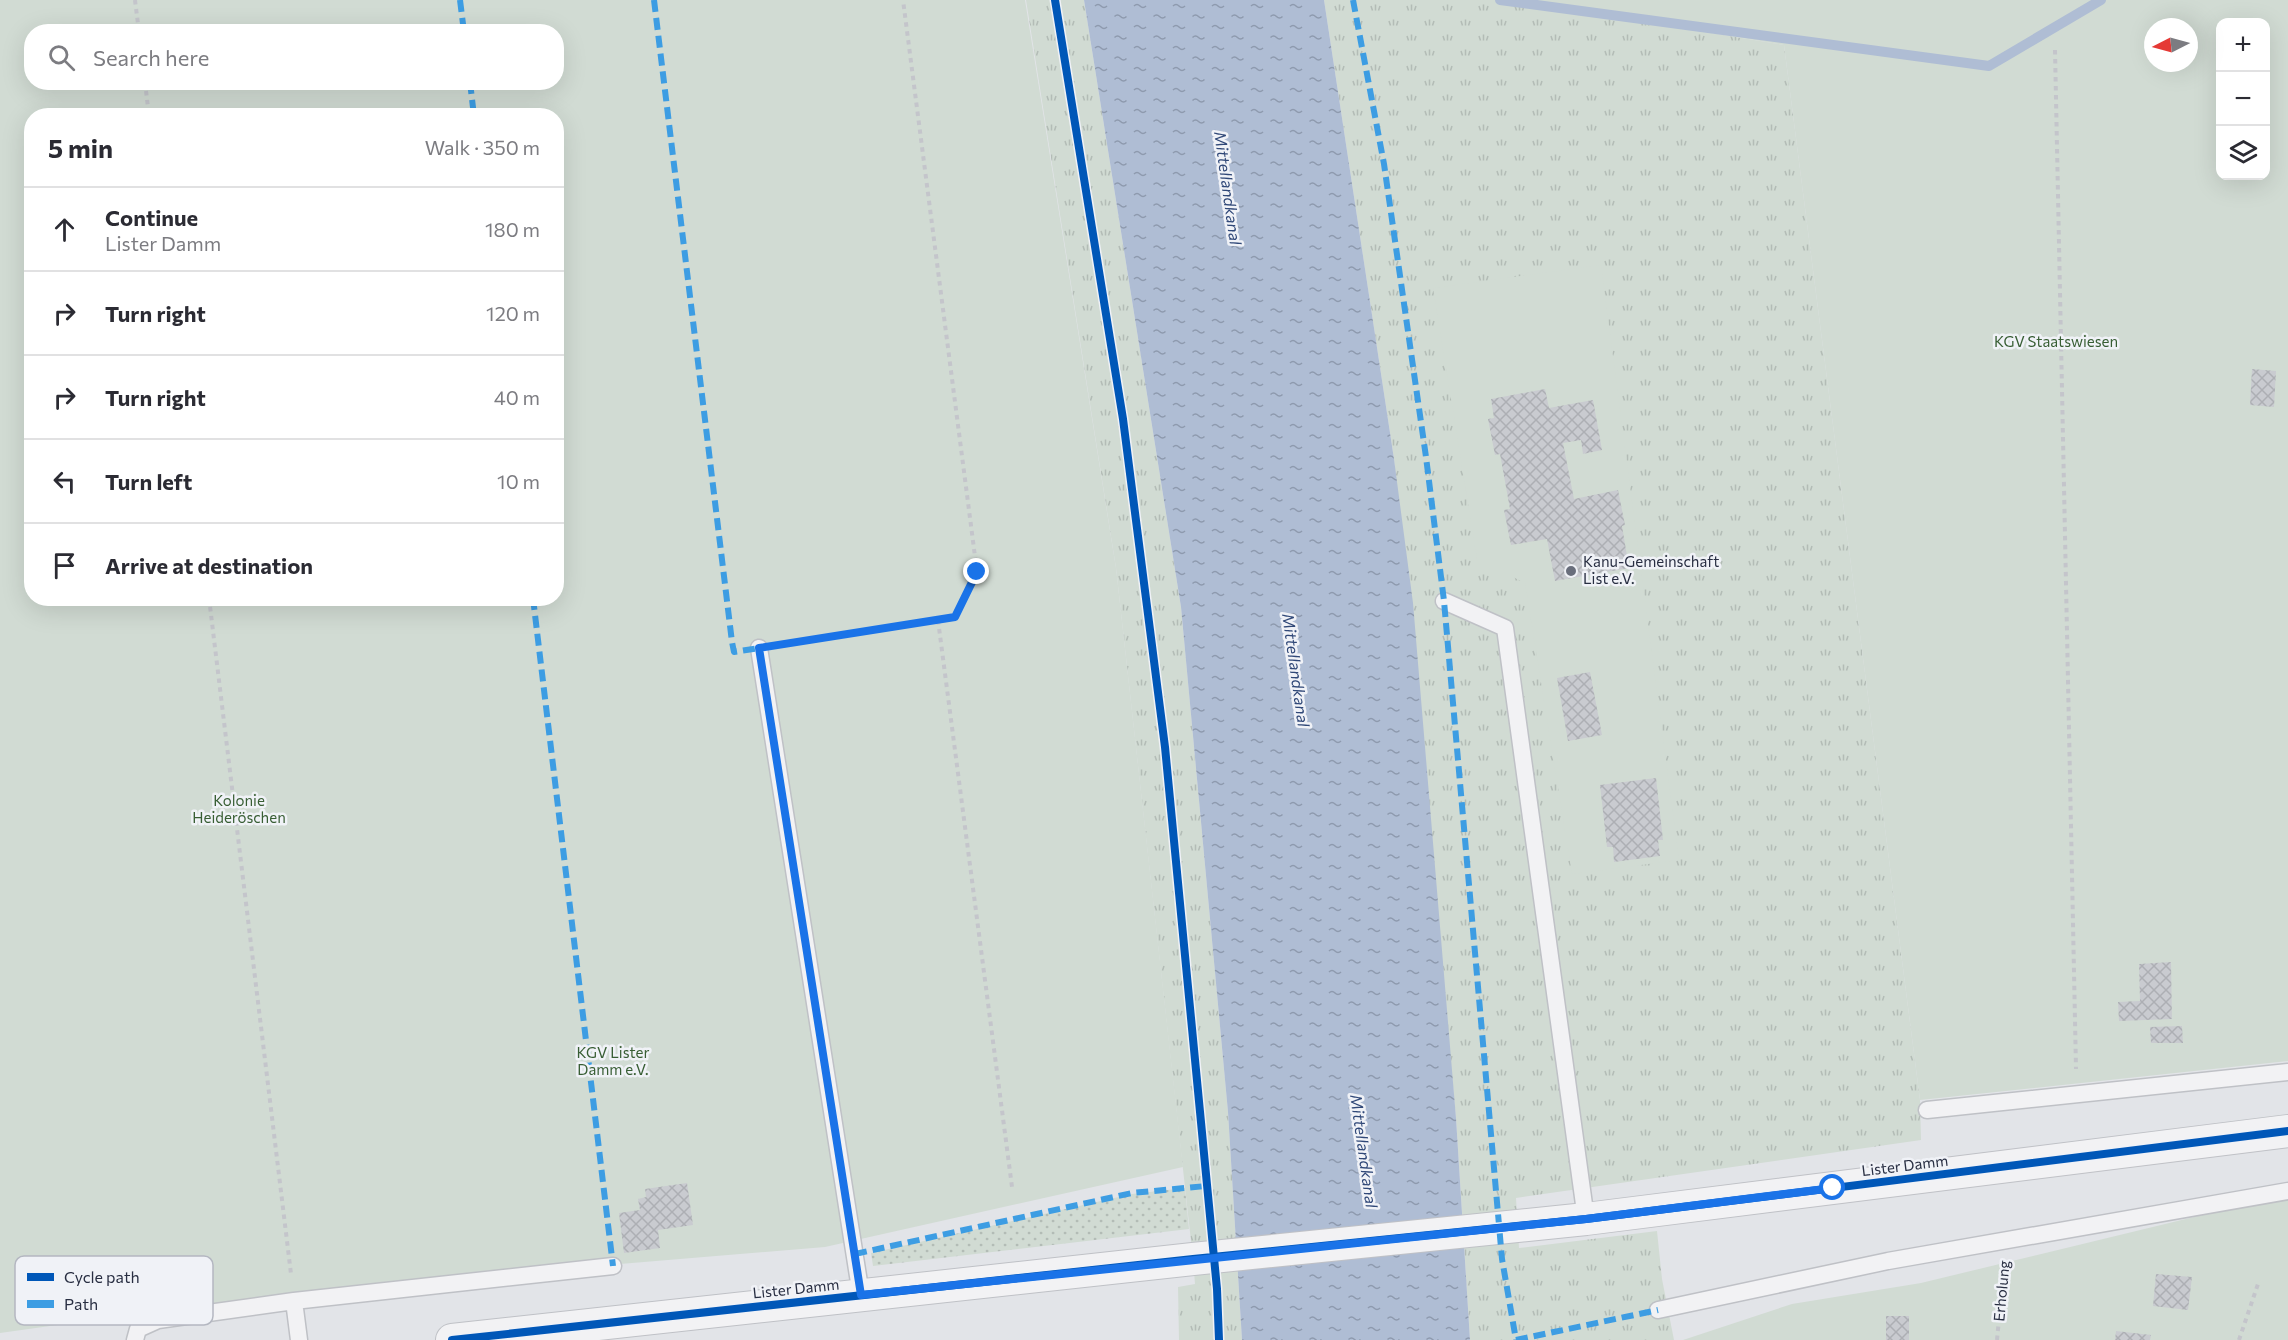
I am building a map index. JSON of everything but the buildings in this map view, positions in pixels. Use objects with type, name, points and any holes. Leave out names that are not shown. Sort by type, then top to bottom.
[{"type":"street","name":"Lister Damm","points":[[452,1340],[632,1330],[861,1295],[1586,1219],[2288,1131]]},
{"type":"lane","points":[[1444,601],[1506,628],[1586,1219]]},
{"type":"lane","points":[[759,648],[861,1295]]},
{"type":"lane","points":[[1927,1110],[2288,1072]]},
{"type":"lane","points":[[1658,1310],[1888,1261],[2288,1191]]},
{"type":"lane","points":[[213,1312],[294,1301],[613,1266]]},
{"type":"lane","points":[[294,1301],[299,1340]]},
{"type":"lane","points":[[135,1340],[138,1329],[147,1325]]},
{"type":"path","points":[[135,0],[138,24]]},
{"type":"path","points":[[759,648],[955,617],[977,572],[903,0]]},
{"type":"path","points":[[2055,50],[2077,1094]]},
{"type":"path","points":[[146,90],[148,108]]},
{"type":"path","points":[[209,606],[294,1301]]},
{"type":"path","points":[[938,620],[1012,1187]]},
{"type":"path","points":[[2239,1340],[2259,1281]]},
{"type":"green space","points":[[0,0],[1025,0],[1116,568],[1183,1167],[825,1247],[452,1278],[213,1305],[213,1256],[15,1256],[15,1325],[57,1325],[0,1333]]},
{"type":"green space","points":[[1026,0],[1084,0],[1181,607],[1228,1112],[1242,1340],[1179,1340],[1178,1287],[1195,1284],[1193,1259],[1116,568]]},
{"type":"green space","points":[[1324,0],[1511,0],[1784,45],[1920,1100],[1921,1140],[1516,1198],[1519,1248],[1657,1231],[1662,1279],[1674,1340],[1470,1340],[1456,1118],[1394,459]]},
{"type":"green space","name":"KGV Staatswiesen","points":[[1511,0],[2288,0],[2288,1061],[1920,1100],[1784,45]]},
{"type":"green space","name":"Kanu-Gemeinschaft List e.V.","points":[[1601,265],[1679,860],[1572,874],[1525,583],[1477,559],[1433,288]]},
{"type":"green space","points":[[1185,1188],[1189,1229],[873,1266],[871,1253],[1132,1194]]},
{"type":"green space","points":[[2288,1199],[2288,1340],[1683,1340],[1792,1304],[1921,1283],[2227,1209]]},
{"type":"water","name":"Mittellandkanal","points":[[1084,0],[1324,0],[1394,459],[1413,603],[1456,1118],[1470,1340],[1242,1340],[1228,1112],[1181,607]]},
{"type":"waterway","points":[[1500,0],[1989,66],[2101,0]]},
{"type":"marked path","points":[[460,0],[463,24]]},
{"type":"marked path","points":[[654,0],[732,642],[734,652],[759,648]]},
{"type":"marked path","points":[[1353,0],[1384,164],[1444,601],[1502,1259],[1516,1340]]},
{"type":"marked path","points":[[471,90],[473,108]]},
{"type":"marked path","points":[[534,606],[613,1266]]},
{"type":"marked path","points":[[855,1254],[1132,1193],[1206,1186]]},
{"type":"marked path","points":[[1516,1340],[1658,1310]]},
{"type":"cycle path","points":[[1055,0],[1123,419],[1165,747],[1217,1289],[1219,1340]]},
{"type":"cycle path","points":[[452,1340],[1193,1259],[1586,1219],[2288,1131]]},
{"type":"place","name":"Kanu-Gemeinschaft List e.V.","points":[[1571,571]]},
{"type":"route","points":[[977,572],[955,617],[759,648],[861,1295],[1586,1219],[1833,1188]]},
{"type":"park label","name":"Kolonie Heideröschen","points":[[239,810]]},
{"type":"park label","name":"KGV Lister Damm e.V.","points":[[613,1062]]}]
